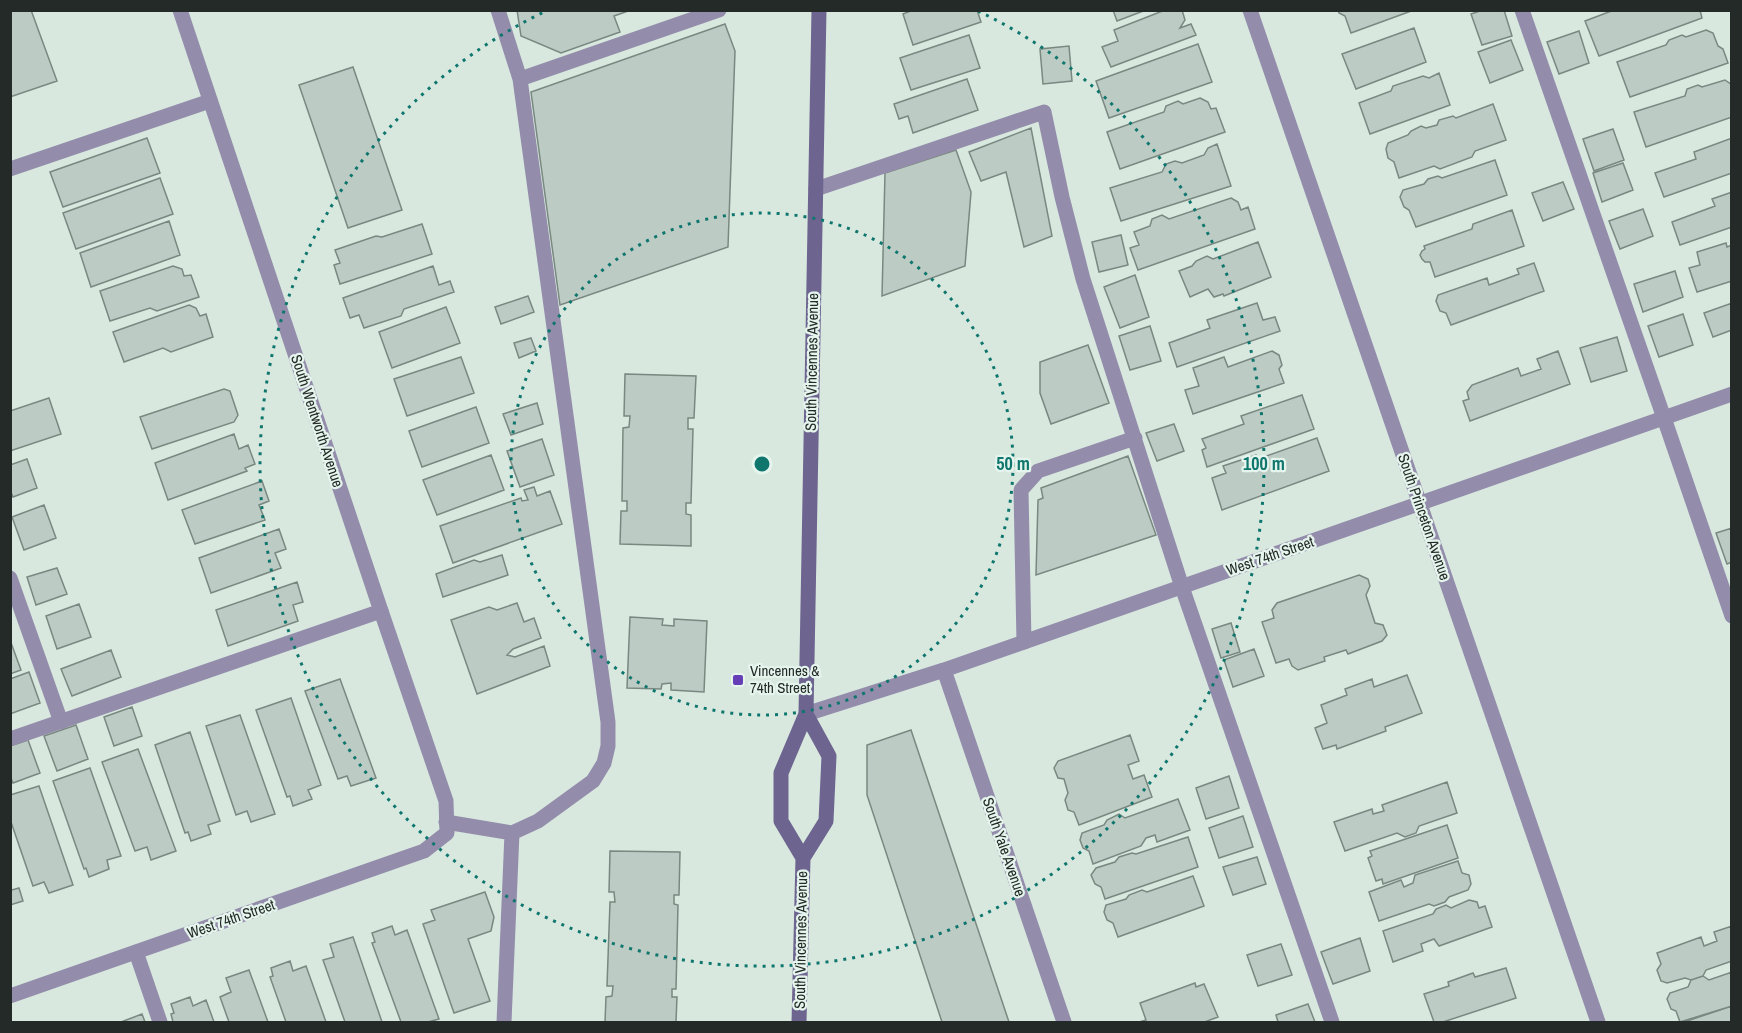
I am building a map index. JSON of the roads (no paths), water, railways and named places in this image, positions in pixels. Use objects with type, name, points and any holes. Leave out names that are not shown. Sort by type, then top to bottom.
[{"type":"main road","name":"South Vincennes Avenue","points":[[803,858],[781,821],[781,773],[806,714],[819,10]]},
{"type":"main road","name":"South Vincennes Avenue","points":[[799,1023],[803,858],[826,821],[830,756],[806,714]]},
{"type":"street","name":"South Wentworth Avenue","points":[[180,10],[446,801],[446,827]]},
{"type":"street","points":[[446,827],[512,833],[538,821],[593,781],[604,763],[608,737],[608,722],[519,79],[498,10]]},
{"type":"street","points":[[519,79],[719,10]]},
{"type":"street","name":"South Princeton Avenue","points":[[1250,10],[1598,1023]]},
{"type":"street","points":[[1522,10],[1731,616]]},
{"type":"street","points":[[10,169],[210,101]]},
{"type":"street","points":[[816,189],[1044,112],[1062,197],[1083,279],[1182,586],[1332,1023]]},
{"type":"street","name":"West 74th Street","points":[[806,714],[944,670],[1731,394]]},
{"type":"street","points":[[1024,642],[1021,490],[1038,471],[1135,438]]},
{"type":"street","points":[[10,578],[61,722]]},
{"type":"street","points":[[10,739],[381,611]]},
{"type":"street","name":"South Yale Avenue","points":[[944,670],[1064,1023]]},
{"type":"street","name":"West 74th Street","points":[[10,996],[424,851],[446,827]]},
{"type":"street","points":[[504,1023],[512,833]]},
{"type":"street","points":[[136,952],[160,1023]]},
{"type":"place","name":"Vincennes & 74th Street","points":[[738,680]]}]
